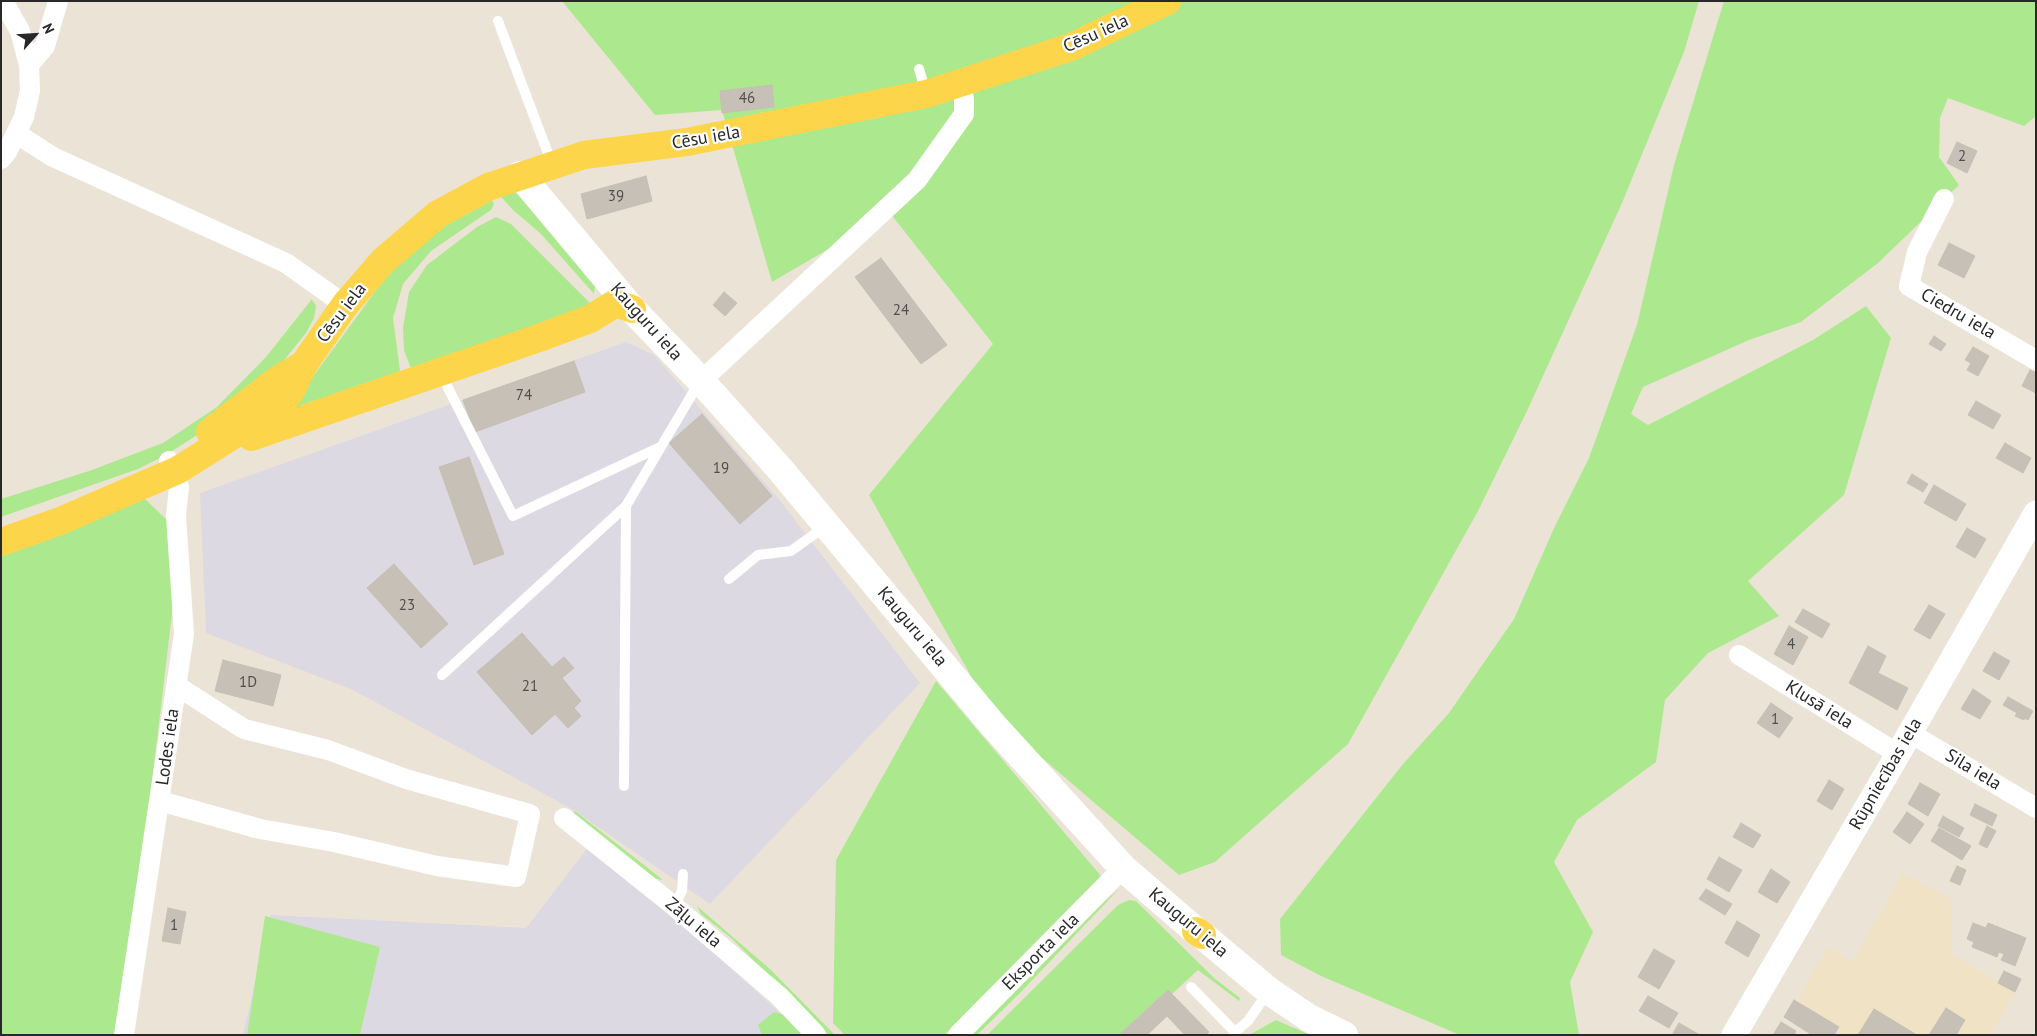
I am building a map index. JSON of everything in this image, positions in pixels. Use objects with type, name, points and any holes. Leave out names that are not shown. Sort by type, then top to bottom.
[{"type":"main road","name":"Cēsu iela","points":[[1,542],[60,521],[171,466],[204,453],[275,409],[291,391],[304,364],[345,305],[383,261],[438,214],[488,187],[584,155],[687,142],[922,82],[960,83],[1071,47],[1168,1]]},
{"type":"main road","name":"Kauguru iela","points":[[520,175],[632,309],[701,381],[827,526],[992,724],[1123,868],[1269,991],[1309,1018],[1344,1035]]},
{"type":"main road","points":[[204,453],[590,319],[616,304],[632,309]]},
{"type":"main road","name":"Cēsu iela","points":[[1,523],[147,470],[171,466],[276,381],[304,364]]},
{"type":"street","points":[[1,159],[17,134],[24,117],[30,91],[29,65],[20,31],[3,1]]},
{"type":"street","points":[[29,65],[45,46],[58,1]]},
{"type":"street","points":[[701,381],[917,180],[964,114],[964,99],[960,83]]},
{"type":"street","points":[[17,134],[53,157],[286,263],[345,305]]},
{"type":"street","name":"Ciedru iela","points":[[1944,199],[1917,252],[1909,286],[2036,360]]},
{"type":"street","name":"Lodes iela","points":[[124,1035],[184,634],[176,516],[179,487],[171,466]]},
{"type":"street","name":"Rūpniecības iela","points":[[1734,1035],[1898,754],[2036,512]]},
{"type":"street","name":"Klusā iela","points":[[1739,655],[1898,754]]},
{"type":"street","points":[[160,801],[260,829],[334,842],[436,866],[516,877],[530,814],[406,779],[328,750],[244,729],[176,686]]},
{"type":"street","name":"Sila iela","points":[[1910,732],[2036,808]]},
{"type":"street","name":"Zāļu iela","points":[[564,818],[674,906],[779,996],[816,1035]]},
{"type":"street","name":"Eksporta iela","points":[[958,1035],[1123,868]]},
{"type":"lane","points":[[498,21],[553,165]]},
{"type":"lane","points":[[440,371],[513,516],[661,447]]},
{"type":"lane","points":[[442,675],[626,506],[701,381]]},
{"type":"lane","points":[[624,786],[626,506]]},
{"type":"lane","points":[[729,579],[758,555],[791,551],[827,526]]},
{"type":"lane","points":[[674,906],[682,891],[683,874]]},
{"type":"lane","points":[[1191,987],[1235,1032],[1248,1021],[1269,991]]},
{"type":"shaded area","points":[[626,342],[654,355],[782,503],[920,683],[710,904],[572,809],[353,690],[206,633],[200,493]]},
{"type":"shaded area","points":[[593,841],[804,1035],[243,1035],[271,915],[526,928]]},
{"type":"shaded area","points":[[1903,873],[1952,900],[1951,954],[2015,992],[1990,1035],[1841,1035],[1839,1027],[1802,1005],[1799,997],[1827,947],[1853,961]]},
{"type":"green space","points":[[562,1],[1699,1],[1684,52],[1622,203],[1527,411],[1478,511],[1348,744],[1215,862],[1179,875],[994,717],[869,495],[993,344],[890,213],[772,282],[722,110],[655,115]]},
{"type":"green space","points":[[1724,1],[2036,1],[2036,116],[2024,126],[1948,98],[1940,118],[1939,157],[1959,185],[1878,263],[1801,322],[1749,340],[1643,387],[1631,414],[1648,425],[1813,340],[1866,306],[1891,338],[1844,495],[1748,581],[1779,616],[1708,653],[1665,700],[1656,762],[1577,820],[1554,862],[1593,932],[1570,982],[1579,1035],[1460,1035],[1321,976],[1281,955],[1280,919],[1403,764],[1449,713],[1514,619],[1555,526],[1589,458],[1637,325],[1674,165]]},
{"type":"green space","points":[[495,190],[512,190],[528,200],[588,273],[595,287],[594,294],[541,234],[513,210]]},
{"type":"green space","points":[[489,194],[494,204],[491,210],[431,251],[403,284],[393,318],[401,378],[282,419],[385,278],[429,234]]},
{"type":"green space","points":[[496,217],[511,224],[592,305],[413,374],[404,350],[403,328],[409,292],[427,265],[477,227]]},
{"type":"green space","points":[[312,299],[316,306],[314,318],[306,333],[273,374],[214,424],[166,455],[138,469],[1,517],[1,499],[89,471],[163,443],[217,407],[266,357]]},
{"type":"green space","points":[[142,496],[168,521],[174,597],[122,1035],[1,1035],[1,550]]},
{"type":"green space","points":[[936,681],[1101,876],[1094,887],[999,983],[944,1035],[845,1035],[833,1023],[836,860]]},
{"type":"green space","points":[[575,811],[663,880],[652,878],[573,814]]},
{"type":"green space","points":[[1119,889],[1020,993],[977,1035],[972,1035],[1105,901]]},
{"type":"green space","points":[[1129,900],[1136,901],[1214,978],[1240,998],[1239,1001],[1198,970],[1172,994],[1168,990],[1119,1035],[987,1035],[1118,905]]},
{"type":"green space","points":[[697,906],[771,970],[835,1035],[829,1035],[731,938],[701,914]]},
{"type":"green space","points":[[265,916],[380,947],[360,1035],[247,1035]]},
{"type":"green space","points":[[774,1012],[786,1015],[804,1035],[762,1035],[758,1025]]},
{"type":"green space","points":[[1276,1020],[1310,1035],[1249,1035]]},
{"type":"building","points":[[772,85],[774,107],[722,113],[720,91]]},
{"type":"building","points":[[1957,142],[1977,151],[1967,173],[1947,163]]},
{"type":"building","points":[[646,176],[652,201],[587,219],[581,194]]},
{"type":"building","points":[[1949,243],[1975,256],[1964,278],[1938,265]]},
{"type":"building","points":[[881,258],[947,345],[921,364],[855,277]]},
{"type":"building","points":[[724,292],[737,303],[725,316],[713,305]]},
{"type":"building","points":[[1934,336],[1946,344],[1941,351],[1929,344]]},
{"type":"building","points":[[1973,347],[1989,356],[1978,376],[1967,370],[1971,363],[1965,360]]},
{"type":"building","points":[[574,361],[585,392],[475,432],[463,400]]},
{"type":"building","points":[[2030,370],[2036,373],[2036,393],[2022,386]]},
{"type":"building","points":[[1976,401],[2001,415],[1993,429],[1968,415]]},
{"type":"building","points":[[702,414],[772,496],[740,524],[669,443]]},
{"type":"building","points":[[2005,443],[2031,458],[2023,473],[1996,458]]},
{"type":"building","points":[[469,457],[504,554],[474,565],[439,467]]},
{"type":"building","points":[[1912,474],[1928,484],[1923,492],[1907,483]]},
{"type":"building","points":[[1934,485],[1966,504],[1956,521],[1924,503]]},
{"type":"building","points":[[1967,528],[1986,539],[1975,558],[1956,547]]},
{"type":"building","points":[[394,564],[448,624],[421,648],[367,588]]},
{"type":"building","points":[[1929,605],[1945,614],[1930,639],[1914,630]]},
{"type":"building","points":[[1803,609],[1830,624],[1822,638],[1795,622]]},
{"type":"building","points":[[1789,626],[1808,637],[1793,665],[1774,654]]},
{"type":"building","points":[[522,633],[552,667],[564,657],[574,668],[562,678],[581,701],[574,708],[581,716],[568,728],[555,714],[532,735],[477,672]]},
{"type":"building","points":[[1868,646],[1886,656],[1878,673],[1908,688],[1897,710],[1849,683]]},
{"type":"building","points":[[1994,652],[2010,661],[1999,680],[1983,671]]},
{"type":"building","points":[[223,660],[281,675],[273,706],[215,691]]},
{"type":"building","points":[[1973,689],[1991,701],[1980,719],[1961,709]]},
{"type":"building","points":[[2008,697],[2033,711],[2028,720],[2015,716],[2017,713],[2003,705]]},
{"type":"building","points":[[1771,703],[1793,718],[1779,738],[1757,723]]},
{"type":"building","points":[[1829,780],[1844,789],[1832,810],[1817,801]]},
{"type":"building","points":[[1920,783],[1940,794],[1928,816],[1908,804]]},
{"type":"building","points":[[1975,804],[1997,815],[1992,826],[1970,815]]},
{"type":"building","points":[[1907,812],[1924,824],[1910,844],[1893,832]]},
{"type":"building","points":[[1943,816],[1964,828],[1959,837],[1938,826]]},
{"type":"building","points":[[1741,823],[1761,835],[1753,848],[1733,837]]},
{"type":"building","points":[[1987,826],[1996,831],[1987,848],[1979,844]]},
{"type":"building","points":[[1939,828],[1971,846],[1962,860],[1931,841]]},
{"type":"building","points":[[1719,857],[1742,870],[1729,892],[1707,879]]},
{"type":"building","points":[[1957,866],[1966,870],[1960,885],[1950,881]]},
{"type":"building","points":[[1771,869],[1790,882],[1777,903],[1758,892]]},
{"type":"building","points":[[1706,889],[1732,904],[1725,915],[1699,899]]},
{"type":"building","points":[[168,908],[186,912],[180,944],[162,941]]},
{"type":"building","points":[[1737,921],[1760,935],[1748,957],[1725,943]]},
{"type":"building","points":[[1973,923],[1986,928],[1988,923],[2026,938],[2015,966],[2001,960],[2004,954],[1999,952],[1997,957],[1972,947],[1974,942],[1967,939]]},
{"type":"building","points":[[1654,949],[1675,961],[1659,989],[1638,977]]},
{"type":"building","points":[[2004,971],[2021,979],[2015,992],[1998,983]]},
{"type":"building","points":[[1168,990],[1209,1032],[1206,1035],[1185,1035],[1167,1016],[1147,1035],[1119,1035]]},
{"type":"building","points":[[1648,996],[1678,1013],[1669,1028],[1639,1011]]},
{"type":"building","points":[[1794,1000],[1839,1027],[1834,1035],[1812,1035],[1784,1017]]},
{"type":"building","points":[[1946,1008],[1965,1020],[1956,1035],[1929,1035]]},
{"type":"building","points":[[1874,1009],[1917,1035],[1858,1035]]},
{"type":"building","points":[[1781,1022],[1796,1031],[1794,1035],[1773,1035]]},
{"type":"building","points":[[1679,1023],[1700,1035],[1672,1035]]}]
